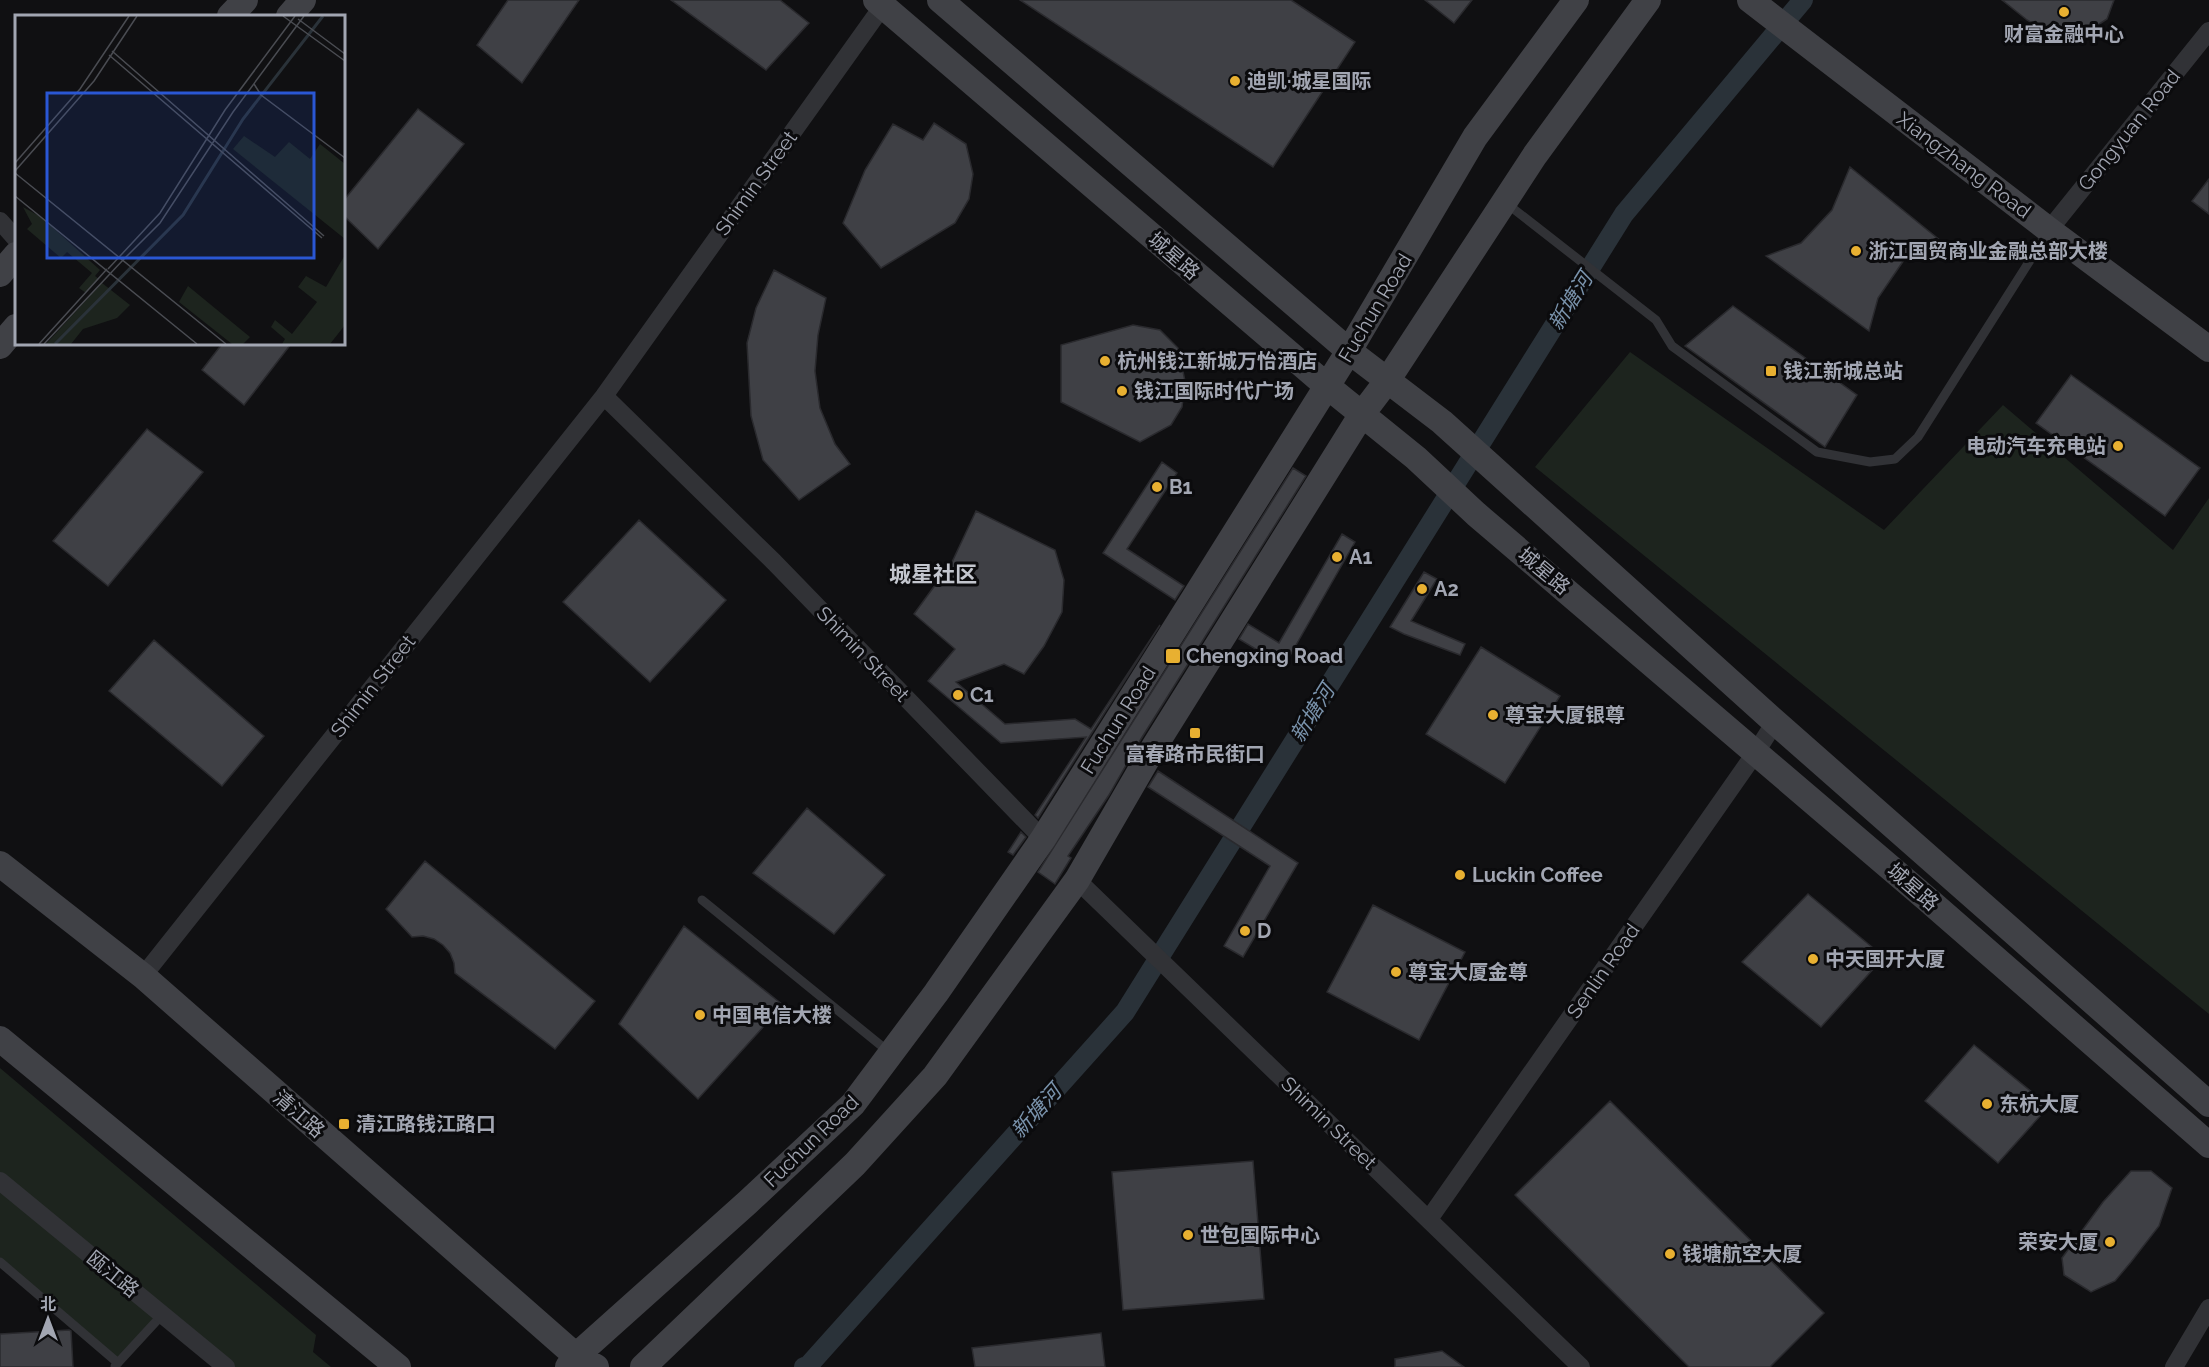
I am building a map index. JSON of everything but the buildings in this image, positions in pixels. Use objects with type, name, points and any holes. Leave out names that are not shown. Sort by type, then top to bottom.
[{"type":"main road","points":[[231,15],[245,0]]},
{"type":"main road","points":[[290,15],[303,0]]},
{"type":"main road","name":"城星路","points":[[940,0],[1350,351],[1442,422],[1775,722],[2209,1104]]},
{"type":"main road","name":"Fuchun Road","points":[[580,1363],[853,1104],[936,993],[1043,839],[1350,351],[1475,138],[1576,0]]},
{"type":"main road","points":[[643,1367],[855,1164],[935,1076],[1077,880],[1154,747],[1362,414],[1387,381],[1535,155],[1648,0]]},
{"type":"main road","name":"城星路","points":[[882,2],[1327,386],[1416,458],[1476,514],[1756,752],[2209,1145]]},
{"type":"main road","name":"Xiangzhang Road","points":[[1758,7],[2049,230],[2209,349]]},
{"type":"main road","points":[[0,274],[15,256]]},
{"type":"main road","points":[[0,346],[15,328]]},
{"type":"main road","name":"清江路","points":[[0,864],[143,976],[580,1363]]},
{"type":"main road","points":[[0,1039],[398,1367]]},
{"type":"street","name":"Shimin Street","points":[[143,976],[604,396],[882,2]]},
{"type":"street","name":"Gongyuan Road","points":[[2049,230],[2209,31]]},
{"type":"street","points":[[0,221],[15,238]]},
{"type":"street","name":"Shimin Street","points":[[604,396],[774,562],[1043,839]]},
{"type":"street","name":"Senlin Road","points":[[1429,1219],[1775,722]]},
{"type":"street","name":"Shimin Street","points":[[1077,880],[1581,1367]]},
{"type":"street","name":"瓯江路","points":[[0,1181],[226,1367]]},
{"type":"street","points":[[2174,1367],[2209,1308]]},
{"type":"lane","points":[[1505,201],[1656,320],[1672,346],[1817,452],[1870,462],[1895,459],[1918,436],[2049,230]]},
{"type":"lane","points":[[702,900],[891,1054]]},
{"type":"lane","points":[[0,1262],[116,1365],[162,1315]]},
{"type":"shaded area","points":[[1630,352],[1884,530],[2003,405],[2173,550],[2209,498],[2209,1014],[1535,467]]},
{"type":"shaded area","points":[[0,1068],[316,1335],[313,1352],[331,1367],[226,1367],[162,1315],[118,1363],[0,1262]]},
{"type":"waterway","name":"新塘河","points":[[804,1367],[808,1366],[1125,1012],[1624,214],[1803,0]]},
{"type":"place","name":"财富金融中心","points":[[2064,12]]},
{"type":"place","name":"迪凯·城星国际","points":[[1235,81]]},
{"type":"place","name":"浙江国贸商业金融总部大楼","points":[[1856,251]]},
{"type":"place","name":"杭州钱江新城万怡酒店","points":[[1105,361]]},
{"type":"place","name":"钱江新城总站","points":[[1771,371]]},
{"type":"place","name":"钱江国际时代广场","points":[[1122,391]]},
{"type":"place","name":"电动汽车充电站","points":[[2118,446]]},
{"type":"place","name":"B1","points":[[1157,487]]},
{"type":"place","name":"A1","points":[[1337,557]]},
{"type":"place","name":"A2","points":[[1422,589]]},
{"type":"place","name":"Chengxing Road","points":[[1173,656]]},
{"type":"place","name":"C1","points":[[958,695]]},
{"type":"place","name":"尊宝大厦银尊","points":[[1493,715]]},
{"type":"place","name":"富春路市民街口","points":[[1195,733]]},
{"type":"place","name":"Luckin Coffee","points":[[1460,875]]},
{"type":"place","name":"D","points":[[1245,931]]},
{"type":"place","name":"中天国开大厦","points":[[1813,959]]},
{"type":"place","name":"尊宝大厦金尊","points":[[1396,972]]},
{"type":"place","name":"中国电信大楼","points":[[700,1015]]},
{"type":"place","name":"东杭大厦","points":[[1987,1104]]},
{"type":"place","name":"清江路钱江路口","points":[[344,1124]]},
{"type":"place","name":"世包国际中心","points":[[1188,1235]]},
{"type":"place","name":"荣安大厦","points":[[2110,1242]]},
{"type":"place","name":"钱塘航空大厦","points":[[1670,1254]]},
{"type":"district","name":"城星社区","points":[[933,574]]}]
